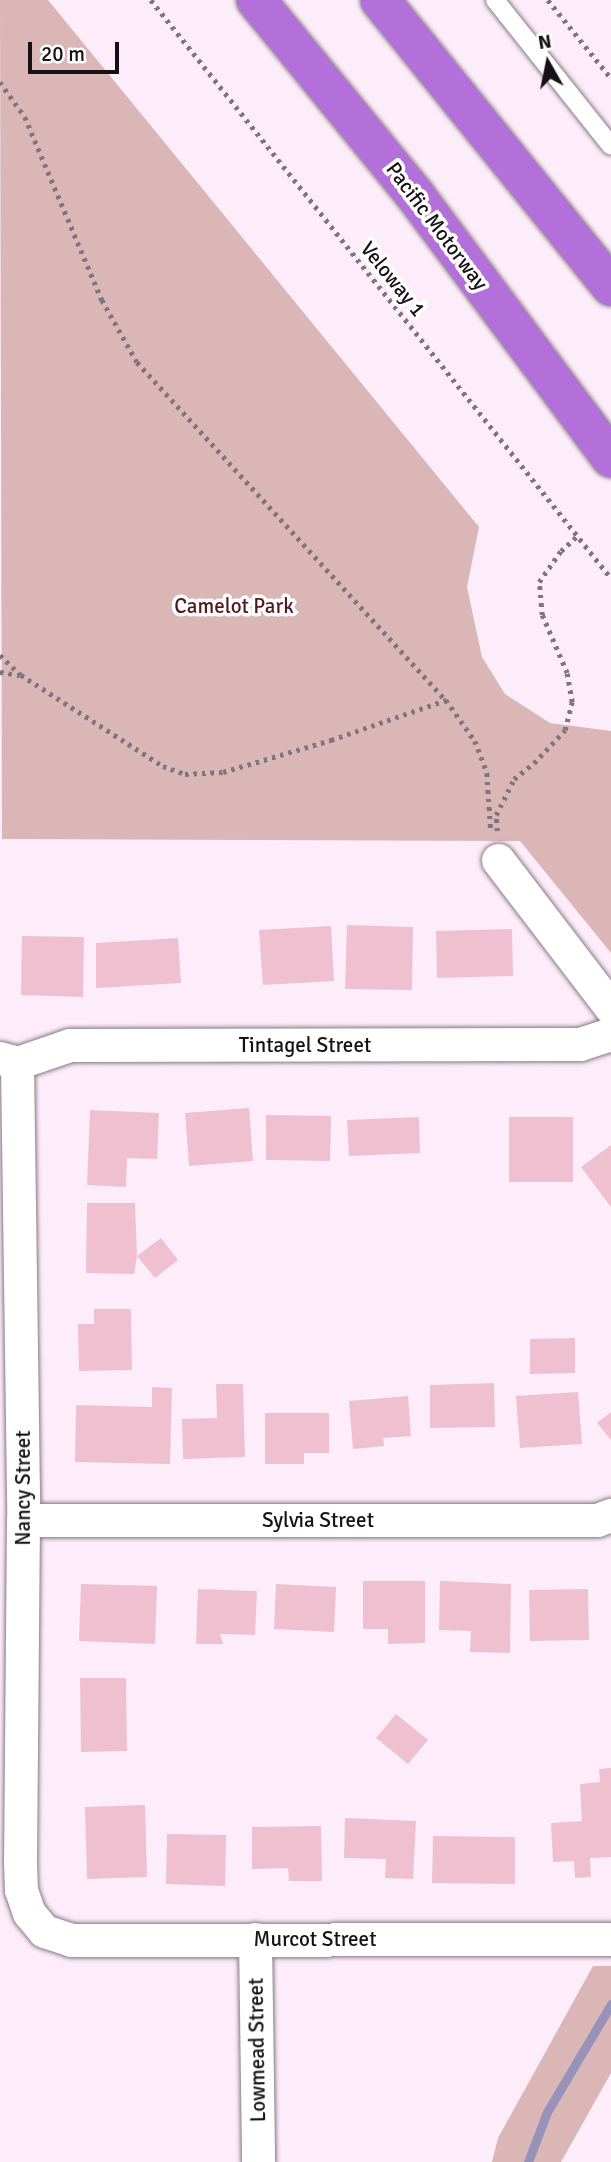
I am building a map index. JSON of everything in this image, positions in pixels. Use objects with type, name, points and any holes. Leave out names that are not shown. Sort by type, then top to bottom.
[{"type":"highway","name":"Pacific Motorway","points":[[256,0],[415,195],[611,458]]},
{"type":"highway","points":[[380,0],[611,286]]},
{"type":"street","points":[[499,860],[611,1008]]},
{"type":"street","name":"Tintagel Street","points":[[8,1060],[70,1045],[580,1044],[611,1034]]},
{"type":"street","name":"Nancy Street","points":[[8,1060],[23,1520],[20,1862],[21,1890],[29,1913]]},
{"type":"street","name":"Sylvia Street","points":[[23,1520],[597,1520],[611,1515]]},
{"type":"street","name":"Murcot Street","points":[[29,1913],[44,1931],[71,1940],[611,1939]]},
{"type":"street","name":"Lowmead Street","points":[[255,1938],[258,2162]]},
{"type":"lane","points":[[495,0],[611,146]]},
{"type":"path","name":"Veloway 1","points":[[150,0],[611,578]]},
{"type":"path","points":[[548,0],[611,78]]},
{"type":"path","points":[[0,82],[25,117],[102,300],[137,362],[446,700],[475,741],[486,773],[488,821],[499,860]]},
{"type":"path","points":[[499,860],[496,815],[503,796],[514,779],[534,763],[565,730],[572,702],[566,673],[542,615],[539,582],[561,551],[578,536]]},
{"type":"path","points":[[0,655],[22,675],[163,766],[185,774],[222,772],[331,740],[446,700]]},
{"type":"path","points":[[0,672],[22,675]]},
{"type":"green space","name":"Camelot Park","points":[[0,0],[48,0],[479,527],[467,587],[482,657],[505,694],[550,723],[611,731],[611,953],[520,841],[2,839]]},
{"type":"green space","points":[[593,1966],[611,1966],[611,2073],[561,2162],[492,2162],[498,2138]]},
{"type":"building","points":[[347,925],[413,927],[412,990],[345,989]]},
{"type":"building","points":[[331,926],[334,981],[263,985],[259,930]]},
{"type":"building","points":[[512,929],[513,976],[437,978],[436,931]]},
{"type":"building","points":[[22,936],[84,937],[83,997],[21,995]]},
{"type":"building","points":[[178,938],[181,983],[96,988],[96,943]]},
{"type":"building","points":[[249,1108],[253,1161],[189,1166],[185,1113]]},
{"type":"building","points":[[90,1110],[159,1113],[157,1159],[127,1158],[126,1187],[87,1185]]},
{"type":"building","points":[[266,1115],[331,1116],[330,1161],[266,1160]]},
{"type":"building","points":[[419,1117],[420,1153],[349,1156],[347,1120]]},
{"type":"building","points":[[509,1117],[573,1117],[573,1182],[509,1182]]},
{"type":"building","points":[[611,1145],[611,1207],[581,1167]]},
{"type":"building","points":[[87,1203],[135,1203],[137,1256],[134,1274],[86,1273]]},
{"type":"building","points":[[161,1238],[178,1260],[155,1278],[137,1256]]},
{"type":"building","points":[[94,1309],[131,1309],[132,1370],[79,1371],[78,1324],[94,1324]]},
{"type":"building","points":[[575,1338],[575,1373],[530,1374],[530,1339]]},
{"type":"building","points":[[494,1383],[495,1427],[430,1428],[430,1385]]},
{"type":"building","points":[[216,1384],[243,1384],[245,1457],[183,1459],[182,1419],[217,1418]]},
{"type":"building","points":[[152,1387],[172,1388],[170,1464],[75,1462],[76,1405],[152,1407]]},
{"type":"building","points":[[578,1392],[582,1444],[520,1448],[516,1396]]},
{"type":"building","points":[[408,1396],[411,1436],[383,1438],[384,1446],[353,1449],[349,1401]]},
{"type":"building","points":[[611,1412],[611,1440],[597,1423]]},
{"type":"building","points":[[265,1413],[329,1413],[329,1453],[304,1453],[304,1464],[265,1464]]},
{"type":"building","points":[[363,1581],[425,1581],[425,1643],[388,1644],[388,1629],[363,1629]]},
{"type":"building","points":[[440,1581],[511,1584],[510,1653],[470,1652],[471,1631],[439,1630]]},
{"type":"building","points":[[81,1584],[157,1586],[155,1644],[79,1641]]},
{"type":"building","points":[[276,1584],[336,1587],[334,1632],[274,1629]]},
{"type":"building","points":[[198,1589],[257,1591],[255,1635],[220,1634],[223,1644],[196,1644]]},
{"type":"building","points":[[588,1589],[589,1640],[530,1641],[529,1590]]},
{"type":"building","points":[[80,1678],[126,1678],[127,1751],[81,1752]]},
{"type":"building","points":[[396,1714],[428,1740],[408,1764],[376,1738]]},
{"type":"building","points":[[611,1768],[611,1857],[590,1858],[591,1877],[575,1878],[574,1861],[553,1862],[551,1823],[582,1821],[580,1784],[600,1782],[599,1769]]},
{"type":"building","points":[[145,1805],[147,1877],[87,1879],[85,1807]]},
{"type":"building","points":[[345,1818],[416,1821],[413,1879],[385,1878],[386,1859],[344,1858]]},
{"type":"building","points":[[321,1826],[322,1881],[289,1881],[288,1868],[252,1869],[252,1827]]},
{"type":"building","points":[[167,1834],[226,1835],[225,1886],[166,1884]]},
{"type":"building","points":[[433,1836],[515,1837],[515,1884],[432,1883]]},
{"type":"waterway","points":[[528,2162],[547,2112],[611,2004]]}]
